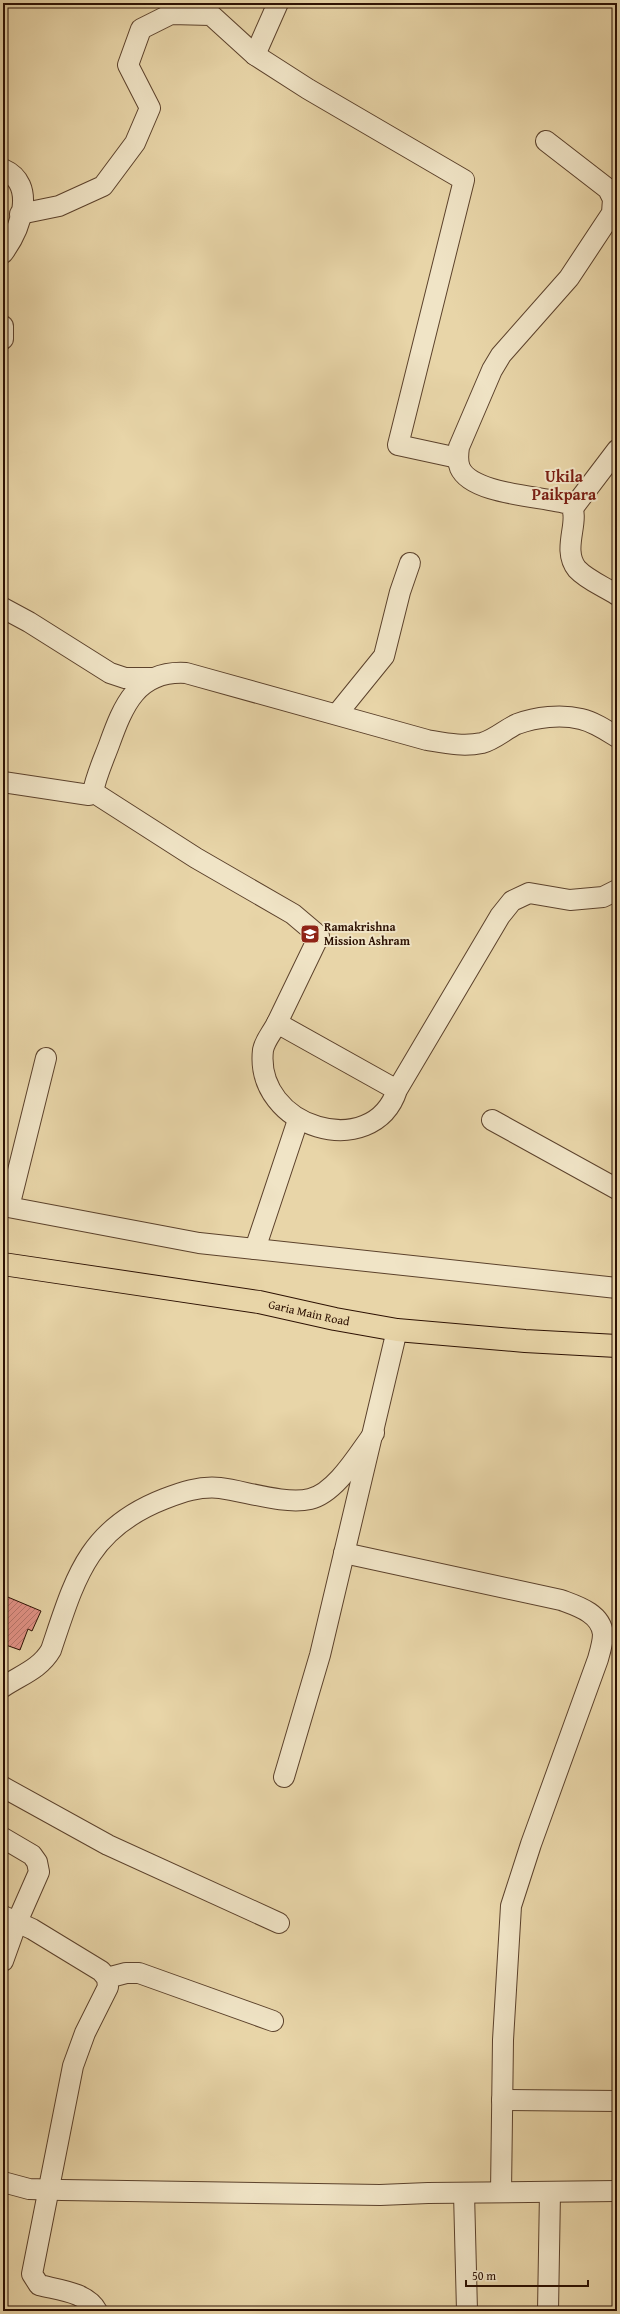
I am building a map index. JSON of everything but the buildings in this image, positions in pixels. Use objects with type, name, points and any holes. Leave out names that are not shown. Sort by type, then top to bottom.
[{"type":"main road","name":"Garia Main Road","points":[[3,1264],[259,1302],[335,1319],[397,1330],[533,1342],[617,1346]]},
{"type":"street","points":[[256,55],[278,3]]},
{"type":"street","points":[[20,214],[59,206],[103,186],[135,144],[150,108],[128,64],[141,29],[171,14],[211,15],[256,55],[308,89],[464,180],[398,445],[458,458]]},
{"type":"street","points":[[546,141],[608,189],[613,200],[612,213],[569,278],[501,355],[492,370],[462,440],[458,458],[460,469],[468,477],[479,484],[516,494],[559,501],[568,504],[573,508],[575,516],[570,538],[574,564],[578,570],[617,595]]},
{"type":"street","points":[[3,169],[19,180],[24,193],[18,229],[3,253]]},
{"type":"street","points":[[3,326],[3,339]]},
{"type":"street","points":[[573,508],[617,450]]},
{"type":"street","points":[[337,714],[384,656],[400,592],[410,563]]},
{"type":"street","points":[[3,608],[29,622],[110,673],[125,678],[152,678]]},
{"type":"street","points":[[3,782],[89,795],[93,792],[121,713],[134,692],[152,678],[169,672],[186,673],[426,740],[446,744],[465,745],[483,742],[518,724],[546,718],[581,719],[617,737]]},
{"type":"street","points":[[93,792],[196,858],[293,914],[319,936],[277,1023],[266,1039],[263,1049],[263,1066],[270,1089],[286,1112],[298,1120],[314,1127],[348,1130],[364,1125],[381,1116],[393,1102],[397,1090],[500,916],[512,901],[529,893],[570,900],[603,897],[617,890]]},
{"type":"street","points":[[277,1023],[397,1090]]},
{"type":"street","points":[[46,1058],[6,1206],[199,1243],[617,1288]]},
{"type":"street","points":[[255,1249],[298,1120]]},
{"type":"street","points":[[492,1120],[617,1189]]},
{"type":"street","points":[[284,1777],[320,1655],[374,1433],[397,1330]]},
{"type":"street","points":[[3,1687],[35,1669],[45,1660],[51,1650],[82,1567],[98,1543],[124,1520],[155,1502],[187,1490],[202,1488],[219,1488],[293,1500],[310,1499],[328,1488],[346,1471],[374,1433]]},
{"type":"street","points":[[344,1553],[561,1600],[584,1608],[597,1620],[603,1634],[598,1659],[531,1844],[511,1906],[505,1979],[501,2192]]},
{"type":"street","points":[[3,1787],[108,1845],[279,1923]]},
{"type":"street","points":[[3,1838],[32,1855],[37,1862],[39,1872],[10,1919],[3,1961]]},
{"type":"street","points":[[10,1919],[101,1971],[106,1978],[108,1987],[85,2033],[73,2066],[50,2190],[32,2274],[39,2285],[86,2298],[93,2303],[97,2311]]},
{"type":"street","points":[[106,1978],[126,1973],[139,1973],[273,2021]]},
{"type":"street","points":[[502,2100],[617,2101]]},
{"type":"street","points":[[3,2182],[30,2189],[50,2190],[380,2195],[617,2191]]},
{"type":"street","points":[[548,2311],[550,2192]]},
{"type":"street","points":[[464,2193],[467,2311]]},
{"type":"place","name":"Ramakrishna Mission Ashram","points":[[310,934]]},
{"type":"district","name":"Ukila Paikpara","points":[[564,485]]}]
